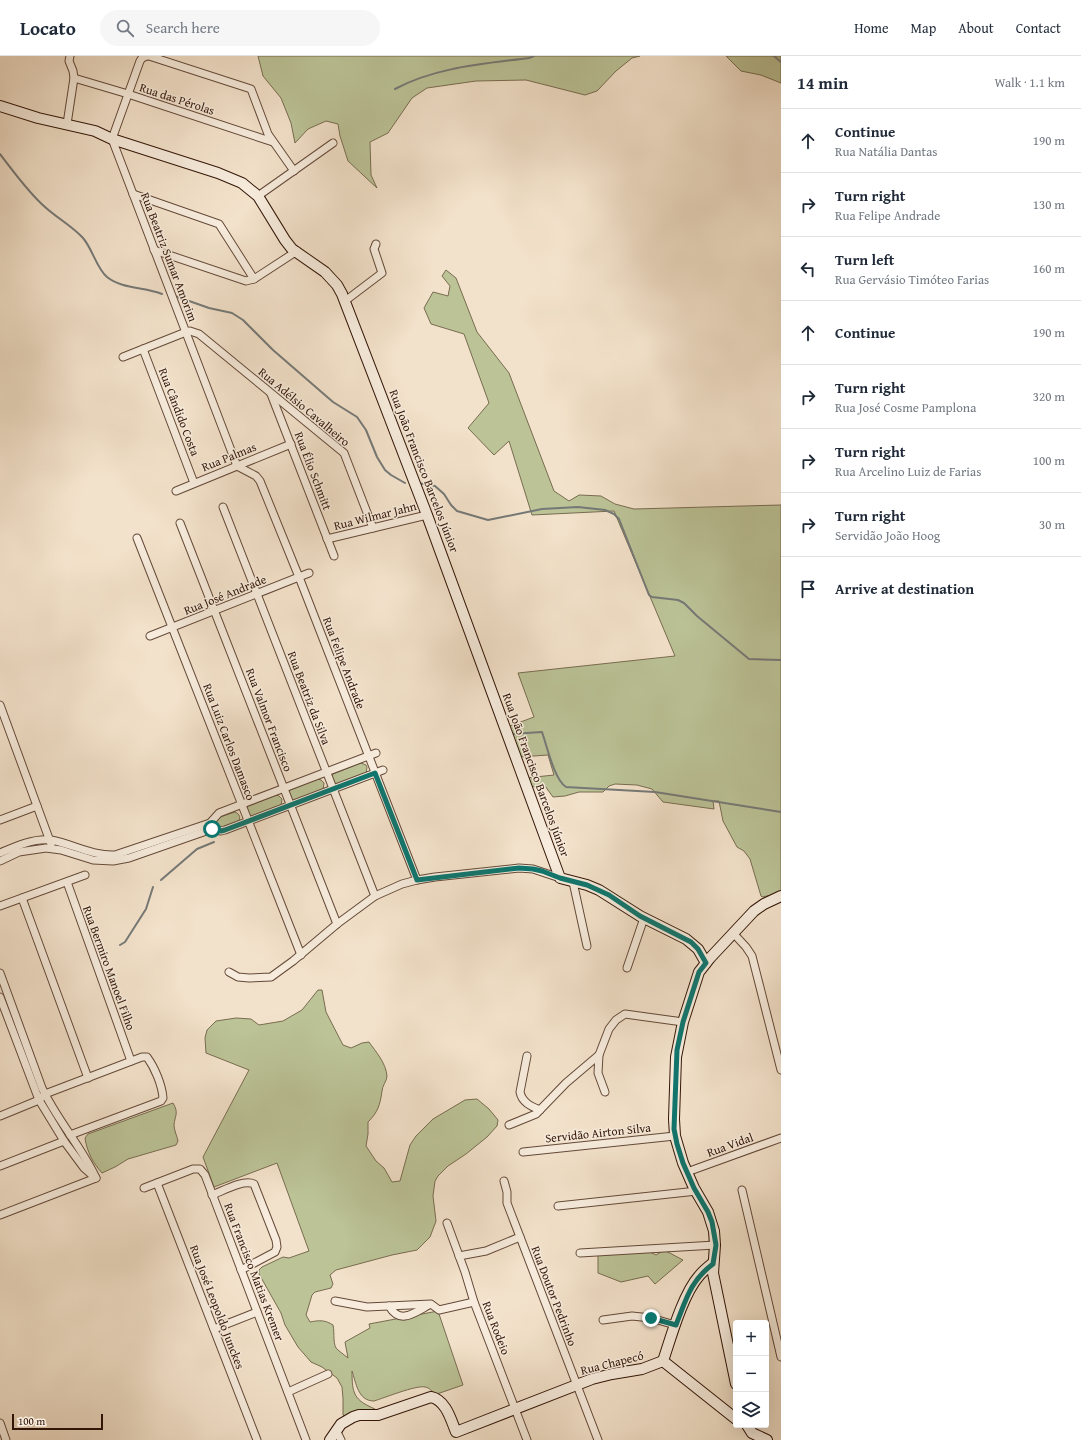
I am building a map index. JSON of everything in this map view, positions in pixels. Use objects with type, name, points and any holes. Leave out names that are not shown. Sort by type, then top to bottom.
[{"type":"street","points":[[67,124],[74,78],[73,71],[68,61],[70,56]]},
{"type":"street","points":[[112,139],[140,61],[147,56],[250,89],[264,125],[273,142],[294,170]]},
{"type":"street","name":"Rua das Pérolas","points":[[74,78],[128,94],[273,142]]},
{"type":"street","name":"Rua João Francisco Barcelos Júnior","points":[[0,106],[38,118],[95,130],[112,139],[233,178],[242,183],[258,196],[285,240],[297,252],[331,278],[345,301],[427,515],[560,878]]},
{"type":"street","name":"Rua Beatriz Sumar Amorim","points":[[112,139],[237,466]]},
{"type":"street","points":[[258,196],[333,143]]},
{"type":"street","points":[[133,194],[219,224],[254,279]]},
{"type":"street","points":[[345,301],[382,273],[374,249],[376,244]]},
{"type":"street","points":[[154,250],[246,281],[254,279],[297,252]]},
{"type":"street","name":"Rua Adélsio Cavalheiro","points":[[186,332],[190,331],[199,334],[344,453],[373,528]]},
{"type":"street","points":[[123,357],[186,332]]},
{"type":"street","name":"Rua Cândido Costa","points":[[143,349],[194,483]]},
{"type":"street","name":"Rua Élio Schmitt","points":[[271,393],[334,556]]},
{"type":"street","points":[[280,418],[289,412],[295,413]]},
{"type":"street","name":"Rua Palmas","points":[[176,491],[291,444]]},
{"type":"street","name":"Rua Felipe Andrade","points":[[237,466],[256,476],[260,481],[417,880]]},
{"type":"street","name":"Rua Beatriz da Silva","points":[[223,507],[375,896]]},
{"type":"street","name":"Rua Wilmar Jahn","points":[[328,539],[427,515]]},
{"type":"street","name":"Rua Valmor Francisco","points":[[180,523],[337,924]]},
{"type":"street","name":"Rua Luiz Carlos Damasco","points":[[137,538],[301,955]]},
{"type":"street","name":"Rua José Andrade","points":[[150,636],[308,573]]},
{"type":"street","points":[[0,705],[53,848]]},
{"type":"street","points":[[0,861],[19,852],[53,848],[93,860],[112,861],[129,858],[211,826],[219,813],[376,753]]},
{"type":"street","points":[[0,853],[27,842],[50,840],[99,854],[115,855],[211,826],[221,831],[225,830],[383,770]]},
{"type":"street","points":[[0,820],[38,806]]},
{"type":"street","points":[[229,972],[238,977],[249,978],[271,976],[283,969],[337,924],[375,896],[397,886],[417,880],[519,868],[533,869],[599,890],[644,918],[691,942],[698,949],[706,963]]},
{"type":"street","points":[[0,906],[85,875]]},
{"type":"street","name":"Rua Bermiro Manoel Filho","points":[[67,882],[131,1061]]},
{"type":"street","points":[[573,882],[587,946]]},
{"type":"street","points":[[733,1370],[714,1282],[713,1264],[716,1245],[712,1222],[687,1172],[679,1153],[675,1136],[674,1119],[676,1057],[683,1022],[699,972],[759,907],[770,900],[781,896]]},
{"type":"street","points":[[22,898],[88,1078]]},
{"type":"street","points":[[627,968],[644,918]]},
{"type":"street","points":[[734,934],[752,956],[781,1070]]},
{"type":"street","points":[[0,973],[49,1104],[89,1163],[96,1178]]},
{"type":"street","points":[[0,997],[39,1100],[64,1141],[84,1168],[96,1178]]},
{"type":"street","points":[[605,1092],[598,1073],[599,1055],[609,1029],[622,1015],[625,1014],[683,1022]]},
{"type":"street","points":[[509,1125],[536,1114],[566,1083],[599,1055]]},
{"type":"street","points":[[527,1056],[520,1092],[521,1097],[530,1106],[540,1110]]},
{"type":"street","points":[[0,1116],[39,1100],[45,1094],[142,1057],[147,1057],[153,1067],[163,1098],[159,1102],[70,1135]]},
{"type":"street","name":"Servidão Airton Silva","points":[[523,1152],[675,1136]]},
{"type":"street","name":"Rua Vidal","points":[[687,1172],[781,1138]]},
{"type":"street","points":[[0,1166],[64,1141]]},
{"type":"street","name":"Rua Francisco Matias Kremer","points":[[144,1188],[197,1169],[200,1169],[205,1175],[306,1440]]},
{"type":"street","points":[[0,1215],[96,1178]]},
{"type":"street","name":"Rua Doutor Pedrinho","points":[[504,1181],[507,1192],[507,1203],[598,1440]]},
{"type":"street","points":[[212,1195],[243,1183],[249,1182],[254,1184],[276,1240],[277,1247],[275,1252],[241,1270]]},
{"type":"street","name":"Rua José Leopoldo Junckes","points":[[157,1183],[257,1440]]},
{"type":"street","points":[[593,1198],[696,1190]]},
{"type":"street","points":[[558,1206],[696,1190]]},
{"type":"street","points":[[742,1190],[781,1357]]},
{"type":"street","name":"Rua Rodeio","points":[[447,1223],[474,1302],[527,1440]]},
{"type":"street","points":[[459,1256],[486,1251],[520,1237]]},
{"type":"street","points":[[580,1253],[716,1245]]},
{"type":"street","points":[[663,1361],[676,1325],[695,1281],[702,1271],[713,1264]]},
{"type":"street","points":[[335,1301],[367,1307],[431,1304],[439,1310],[474,1302]]},
{"type":"street","points":[[389,1306],[396,1315],[400,1317],[415,1313],[431,1304]]},
{"type":"street","points":[[214,1329],[257,1312]]},
{"type":"street","points":[[603,1320],[632,1316],[651,1318],[676,1325]]},
{"type":"street","name":"Rua Chapecó","points":[[458,1436],[515,1409],[577,1385],[603,1376],[642,1369],[663,1361],[733,1417]]},
{"type":"street","points":[[288,1392],[328,1374]]},
{"type":"street","points":[[330,1440],[336,1430],[347,1420],[353,1417],[359,1415],[378,1415],[426,1398],[434,1398],[444,1406],[458,1436]]},
{"type":"street","points":[[0,1423],[6,1440]]},
{"type":"street","points":[[336,1430],[340,1440]]},
{"type":"street","points":[[751,1433],[767,1440]]},
{"type":"green space","points":[[258,56],[640,56],[632,58],[616,71],[597,91],[585,95],[526,80],[476,81],[427,88],[412,98],[388,133],[370,142],[371,175],[377,188],[348,161],[340,136],[338,124],[326,121],[308,129],[295,143],[291,123],[281,98],[263,76]]},
{"type":"green space","points":[[726,56],[781,56],[781,83],[761,75],[741,71]]},
{"type":"green space","points":[[446,270],[456,278],[477,332],[509,373],[554,491],[569,501],[579,495],[601,496],[615,504],[634,509],[781,505],[781,893],[761,896],[750,859],[744,851],[737,847],[723,821],[719,801],[713,801],[714,809],[663,802],[652,789],[637,785],[615,784],[609,786],[603,792],[579,792],[565,796],[553,797],[545,786],[529,787],[526,778],[554,775],[548,755],[519,757],[507,727],[534,717],[518,673],[675,656],[614,511],[532,515],[509,441],[494,455],[468,428],[489,403],[464,334],[431,324],[424,308],[433,292],[448,296],[450,286],[442,276]]},
{"type":"green space","points":[[361,763],[367,767],[366,774],[338,785],[333,782],[333,774]]},
{"type":"green space","points":[[318,779],[324,783],[323,790],[295,801],[290,799],[290,790]]},
{"type":"green space","points":[[276,795],[282,799],[281,806],[253,817],[248,815],[248,806]]},
{"type":"green space","points":[[235,812],[240,816],[238,822],[223,829],[218,828],[216,823],[217,818]]},
{"type":"green space","points":[[318,990],[322,990],[326,1012],[343,1045],[351,1048],[362,1043],[369,1042],[385,1067],[387,1078],[382,1089],[378,1108],[368,1122],[366,1146],[376,1161],[384,1168],[392,1182],[400,1181],[410,1145],[416,1136],[433,1119],[465,1100],[477,1099],[489,1109],[498,1120],[497,1126],[487,1137],[448,1166],[435,1181],[433,1196],[436,1221],[430,1237],[417,1250],[336,1270],[330,1275],[333,1284],[331,1288],[315,1292],[312,1295],[306,1315],[310,1322],[322,1321],[333,1325],[335,1346],[348,1358],[345,1342],[370,1328],[369,1324],[438,1311],[463,1385],[434,1395],[427,1387],[415,1388],[374,1401],[364,1398],[361,1395],[356,1386],[352,1371],[354,1391],[358,1399],[375,1409],[375,1412],[345,1417],[343,1415],[342,1387],[337,1378],[322,1367],[311,1362],[298,1347],[259,1274],[259,1270],[262,1267],[283,1257],[289,1258],[309,1251],[277,1163],[214,1187],[203,1157],[249,1070],[206,1053],[205,1038],[207,1030],[216,1021],[236,1018],[251,1019],[259,1025],[283,1021],[302,1010]]},
{"type":"green space","points":[[173,1103],[176,1112],[174,1129],[178,1141],[176,1145],[128,1159],[102,1173],[89,1153],[85,1138],[88,1134]]},
{"type":"green space","points":[[646,1250],[656,1255],[664,1250],[683,1260],[655,1284],[648,1276],[621,1282],[598,1273],[598,1253]]},
{"type":"waterway","points":[[395,89],[443,71],[534,56]]},
{"type":"waterway","points":[[774,56],[781,62]]},
{"type":"waterway","points":[[0,154],[33,195],[83,238],[100,269],[107,277],[119,284],[162,294]]},
{"type":"waterway","points":[[175,296],[209,308],[232,313],[243,320],[273,350],[333,402],[357,417],[366,430],[377,457],[385,470],[405,483]]},
{"type":"waterway","points":[[418,483],[435,486],[444,494],[457,511],[488,520],[542,509],[578,507],[605,510],[614,514],[619,519],[649,595],[652,597],[678,600],[684,603],[697,616],[749,659],[781,660]]},
{"type":"waterway","points":[[511,734],[542,732],[554,770],[566,787],[655,792],[781,812]]},
{"type":"waterway","points":[[161,880],[197,849],[214,842]]},
{"type":"waterway","points":[[120,945],[125,942],[146,909],[153,887]]},
{"type":"route","points":[[212,829],[221,831],[225,830],[375,773],[417,880],[508,868],[527,868],[542,871],[599,890],[640,916],[686,939],[695,946],[701,953],[706,963],[699,972],[683,1022],[677,1050],[674,1129],[679,1153],[683,1163],[712,1222],[716,1245],[713,1264],[702,1271],[695,1281],[687,1296],[676,1325],[651,1318]]}]
